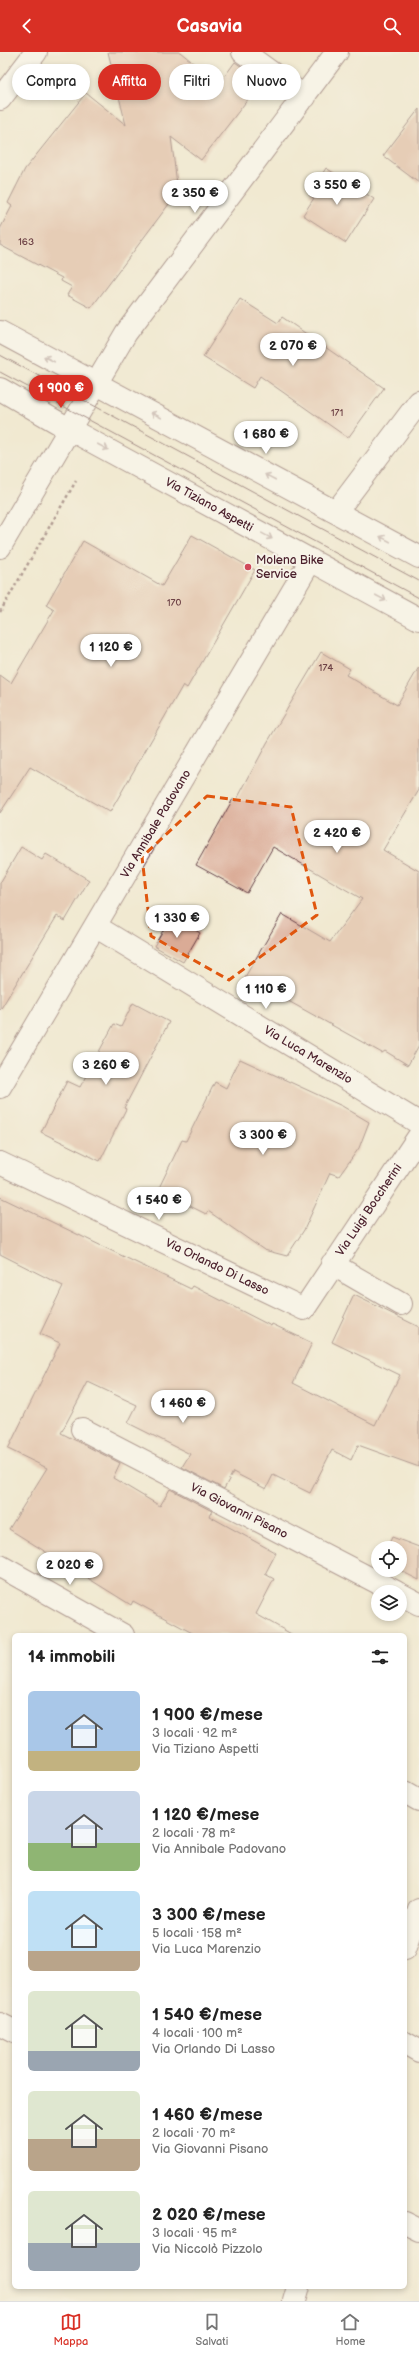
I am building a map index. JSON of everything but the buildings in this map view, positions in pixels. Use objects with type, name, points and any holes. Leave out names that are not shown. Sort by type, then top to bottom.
[{"type":"street","points":[[0,99],[36,52]]},
{"type":"street","points":[[243,52],[305,97]]},
{"type":"street","points":[[0,547],[126,333],[305,97],[337,52]]},
{"type":"street","points":[[0,332],[419,557]]},
{"type":"street","name":"Via Tiziano Aspetti","points":[[0,389],[69,429],[419,619]]},
{"type":"street","points":[[336,512],[419,402]]},
{"type":"street","name":"Via Annibale Padovano","points":[[0,1087],[311,560]]},
{"type":"street","name":"Via Luca Marenzio","points":[[95,926],[419,1122]]},
{"type":"street","name":"Via Luigi Boccherini","points":[[304,1309],[332,1264],[419,1136]]},
{"type":"street","name":"Via Orlando Di Lasso","points":[[0,1164],[304,1309]]},
{"type":"street","name":"Via Luigi Boccherini","points":[[332,1264],[401,1304]]},
{"type":"street","name":"Via Giovanni Pisano","points":[[82,1429],[383,1585]]},
{"type":"street","points":[[0,1566],[119,1633]]},
{"type":"street","points":[[407,1598],[419,1604]]},
{"type":"street","points":[[407,1793],[419,1800]]},
{"type":"street","points":[[407,1943],[419,1910]]},
{"type":"street","points":[[0,2024],[12,2030]]},
{"type":"street","points":[[407,2044],[419,2051]]},
{"type":"street","points":[[407,2224],[419,2230]]},
{"type":"street","points":[[294,2301],[297,2289]]},
{"type":"path","points":[[0,612],[76,481]]},
{"type":"highlighted area","points":[[207,796],[291,807],[317,915],[229,980],[151,936],[142,857]]},
{"type":"tram line","points":[[0,355],[419,581]]},
{"type":"tram line","points":[[0,372],[419,598]]},
{"type":"place","name":"Molena Bike Service","points":[[248,567]]}]
